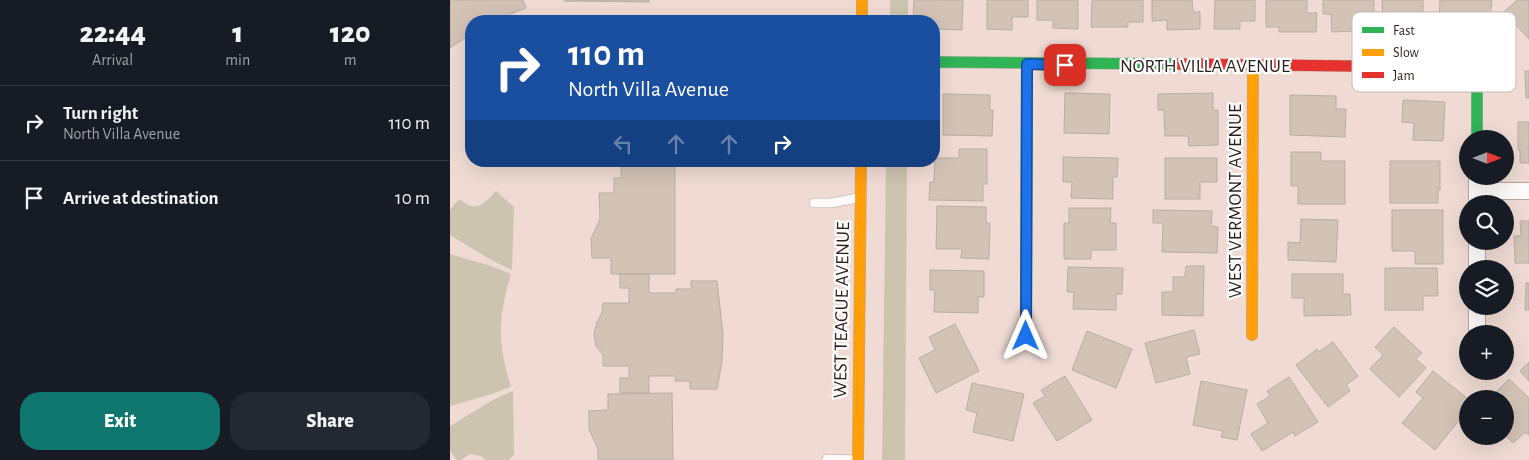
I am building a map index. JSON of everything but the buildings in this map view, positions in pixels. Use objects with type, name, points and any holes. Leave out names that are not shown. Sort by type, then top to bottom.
[{"type":"street","points":[[862,0],[862,15]]},
{"type":"street","name":"NORTH VILLA AVENUE","points":[[940,62],[1352,66]]},
{"type":"street","points":[[1026,336],[1027,64]]},
{"type":"street","name":"WEST VERMONT AVENUE","points":[[1252,335],[1253,66]]},
{"type":"street","name":"NORTH VILLA AVENUE","points":[[1477,92],[1477,130]]},
{"type":"street","name":"WEST TEAGUE AVENUE","points":[[858,460],[861,167]]},
{"type":"street","points":[[1477,190],[1529,191]]},
{"type":"lane","points":[[814,203],[831,203],[860,198]]},
{"type":"lane","points":[[827,459],[858,460]]},
{"type":"shaded area","points":[[890,0],[908,0],[908,15],[890,15]]},
{"type":"shaded area","points":[[886,167],[907,167],[905,460],[882,460]]},
{"type":"shaded area","points":[[496,191],[514,207],[512,270],[491,260],[450,235],[450,210],[459,199],[470,206],[479,206]]},
{"type":"shaded area","points":[[450,254],[511,274],[502,317],[501,343],[511,387],[450,406]]},
{"type":"shaded area","points":[[513,391],[514,455],[508,460],[486,460],[481,456],[470,454],[461,460],[457,460],[450,451],[450,426],[491,401]]},
{"type":"traffic: fast","points":[[940,62],[1178,64]]},
{"type":"traffic: fast","points":[[1477,92],[1477,130]]},
{"type":"traffic: slow","points":[[862,0],[862,15]]},
{"type":"traffic: slow","points":[[1026,336],[1027,64]]},
{"type":"traffic: slow","points":[[1252,335],[1253,66]]},
{"type":"traffic: slow","points":[[858,460],[861,167]]},
{"type":"traffic: jam","points":[[1178,64],[1351,66]]},
{"type":"route","points":[[1026,336],[1027,64],[1065,65]]}]
